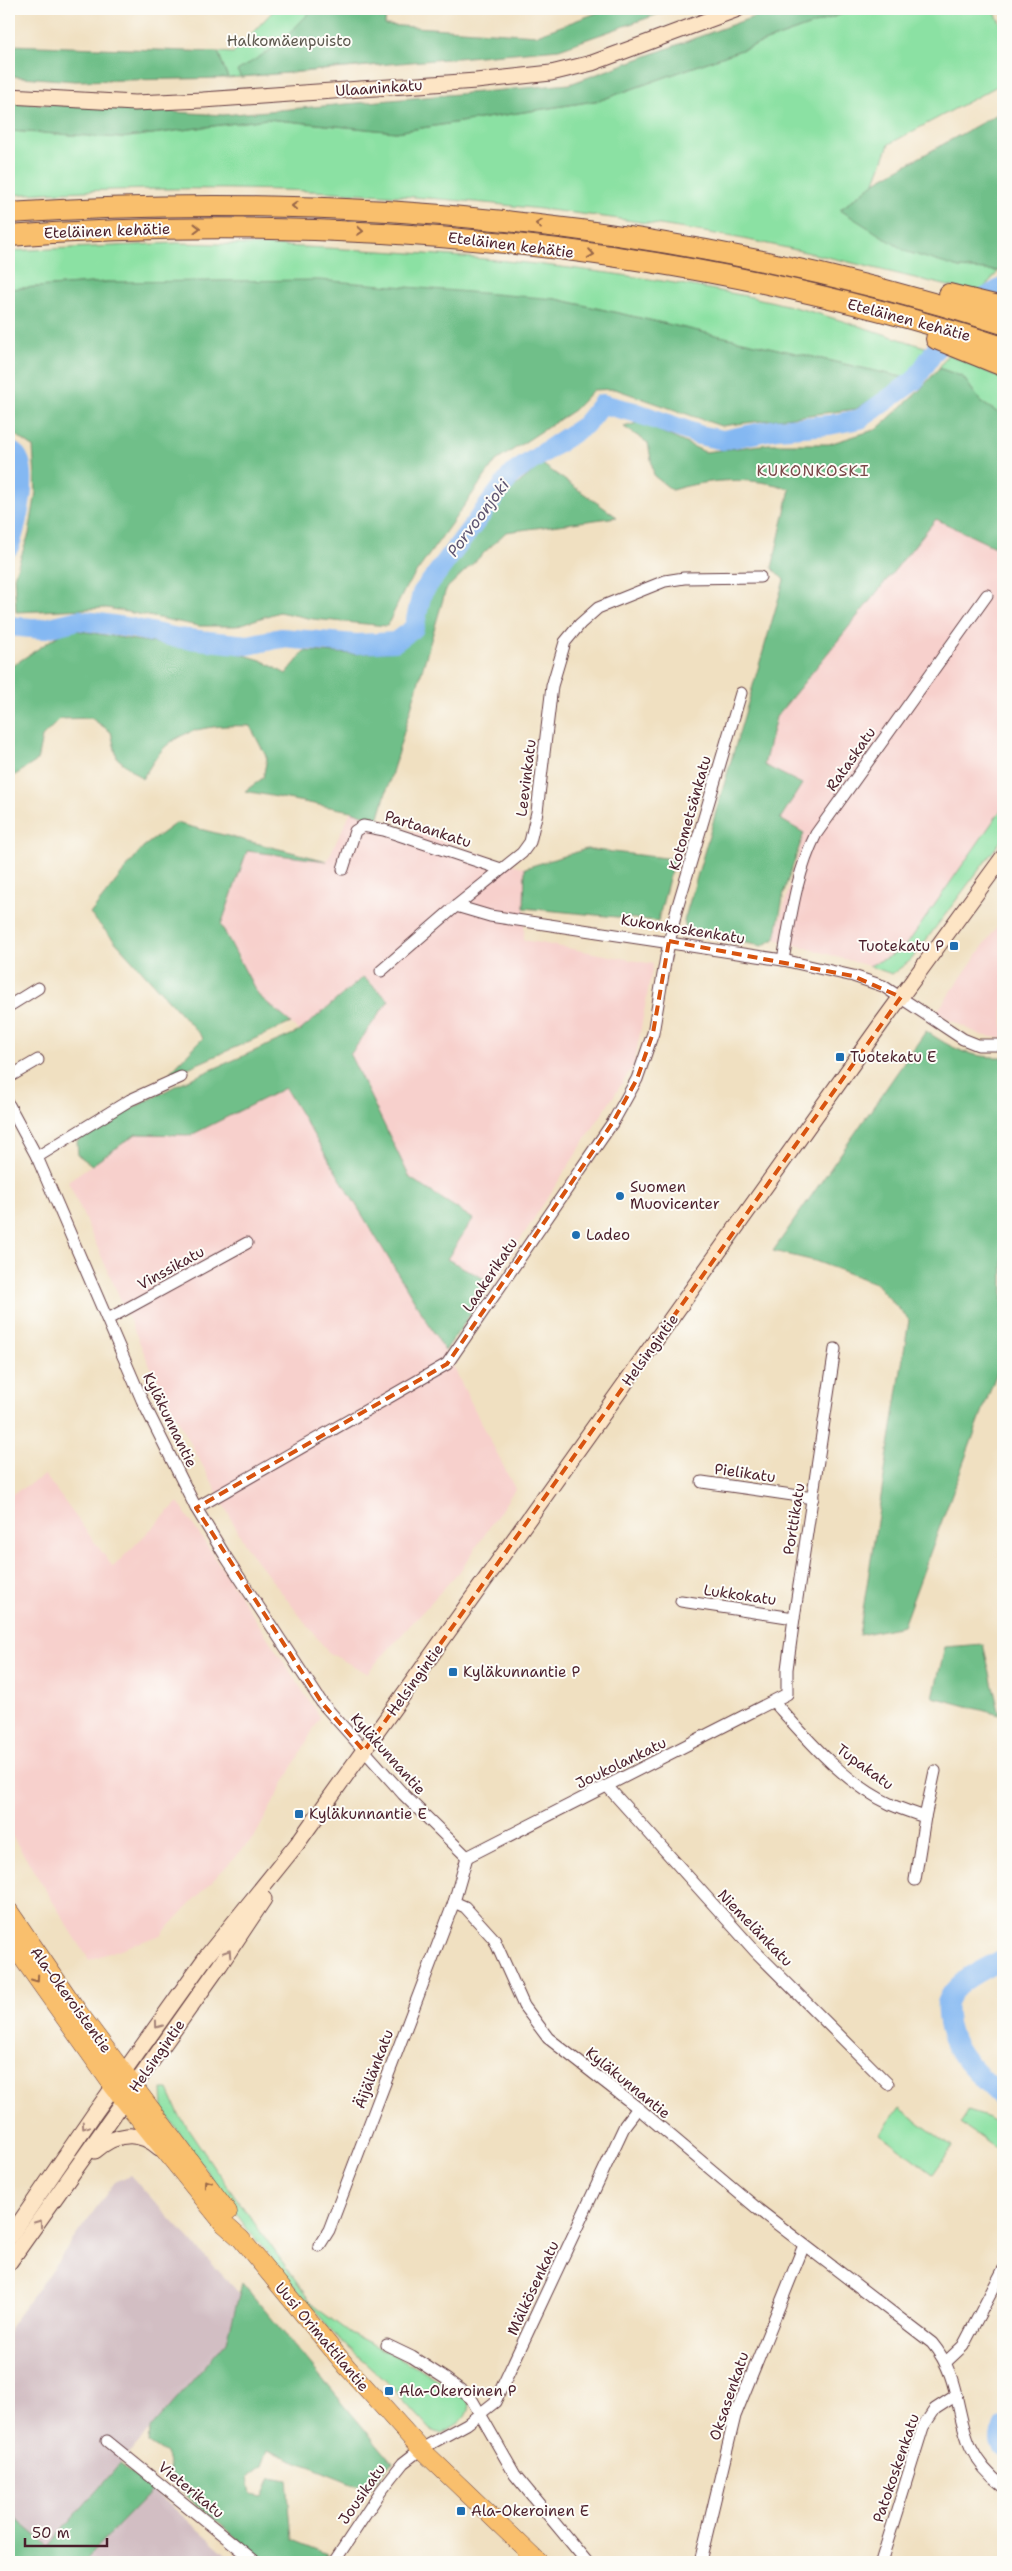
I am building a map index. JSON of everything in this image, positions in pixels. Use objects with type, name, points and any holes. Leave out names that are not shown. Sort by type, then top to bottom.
[{"type":"highway","points":[[9,205],[140,202],[261,205]]},
{"type":"highway","name":"Eteläinen kehätie","points":[[9,213],[112,206],[261,205],[369,209],[459,216],[562,227],[657,241],[931,296],[1002,318]]},
{"type":"highway","name":"Eteläinen kehätie","points":[[9,236],[160,228],[340,230],[453,238],[552,248],[654,263],[767,285],[910,324],[989,348],[1003,366]]},
{"type":"main road","name":"Ulaaninkatu","points":[[9,96],[135,103],[203,100],[476,80],[551,72],[592,63],[738,9]]},
{"type":"main road","name":"Helsingintie","points":[[9,2238],[118,2079],[206,1957],[297,1844],[901,997],[1003,857]]},
{"type":"main road","name":"Helsingintie","points":[[9,2263],[220,1965],[278,1879],[297,1844]]},
{"type":"main road","name":"Ala-Okeroistentie","points":[[9,1912],[79,2013],[118,2079]]},
{"type":"main road","name":"Ala-Okeroistentie","points":[[9,1939],[130,2094]]},
{"type":"main road","name":"Uusi Orimattilantie","points":[[130,2094],[168,2155],[223,2223],[241,2239],[335,2354],[465,2499],[526,2562]]},
{"type":"main road","name":"Uusi Orimattilantie","points":[[130,2094],[231,2217],[241,2239]]},
{"type":"main road","points":[[78,2168],[103,2144],[120,2136],[143,2137],[168,2155]]},
{"type":"main road","name":"Uusi Orimattilantie","points":[[424,2452],[539,2562]]},
{"type":"street","name":"Leevinkatu","points":[[381,971],[456,906],[522,854],[534,829],[552,686],[565,642],[580,624],[598,608],[665,581],[684,578],[760,577]]},
{"type":"street","name":"Rataskatu","points":[[783,960],[796,888],[804,860],[816,834],[987,595]]},
{"type":"street","name":"Kotometsänkatu","points":[[669,942],[741,693]]},
{"type":"street","name":"Partaankatu","points":[[343,869],[355,831],[363,826],[384,830],[501,869]]},
{"type":"street","name":"Kukonkoskenkatu","points":[[456,906],[490,916],[783,960],[853,976],[883,986],[963,1039],[978,1045],[1003,1046]]},
{"type":"street","name":"Laakerikatu","points":[[196,1508],[447,1364],[613,1122],[637,1078],[653,1034],[669,942]]},
{"type":"street","points":[[9,1006],[38,988]]},
{"type":"street","points":[[9,1077],[38,1060]]},
{"type":"street","points":[[37,1157],[130,1100],[181,1077]]},
{"type":"street","name":"Kyläkunnantie","points":[[9,1105],[37,1157],[142,1400],[196,1508],[224,1554],[322,1703],[403,1794],[467,1857]]},
{"type":"street","name":"Vinssikatu","points":[[108,1319],[247,1243]]},
{"type":"street","name":"Porttikatu","points":[[786,1694],[787,1669],[794,1618],[835,1349]]},
{"type":"street","name":"Pielikatu","points":[[702,1482],[813,1498]]},
{"type":"street","name":"Lukkokatu","points":[[681,1601],[794,1618]]},
{"type":"street","name":"Joukolankatu","points":[[467,1857],[774,1702],[786,1694]]},
{"type":"street","name":"Tupakatu","points":[[774,1702],[818,1752],[860,1786],[892,1805],[925,1817]]},
{"type":"street","points":[[915,1880],[934,1771]]},
{"type":"street","name":"Niemelänkatu","points":[[608,1786],[755,1951],[888,2084]]},
{"type":"street","points":[[454,1902],[467,1857]]},
{"type":"street","name":"Kyläkunnantie","points":[[454,1902],[465,1908],[494,1939],[524,2006],[548,2038],[638,2108],[759,2210],[932,2343],[946,2362],[964,2436],[980,2466],[1003,2486]]},
{"type":"street","name":"Äijälänkatu","points":[[319,2246],[329,2230],[454,1902]]},
{"type":"street","name":"Mälkösenkatu","points":[[424,2452],[481,2413],[494,2402],[503,2388],[625,2125],[638,2108]]},
{"type":"street","name":"Oksasenkatu","points":[[700,2562],[735,2416],[804,2245]]},
{"type":"street","points":[[946,2362],[963,2346],[1003,2270]]},
{"type":"street","points":[[387,2345],[412,2357],[471,2398],[515,2475],[587,2562]]},
{"type":"street","name":"Patokoskenkatu","points":[[881,2562],[924,2427],[935,2409],[955,2396]]},
{"type":"street","name":"Vieterikatu","points":[[107,2441],[256,2562]]},
{"type":"street","name":"Jousikatu","points":[[334,2562],[381,2491],[403,2463],[424,2452]]},
{"type":"highlighted area","points":[[669,941],[853,976],[901,997],[809,1128],[364,1751],[322,1703],[196,1508],[447,1364],[613,1122],[637,1079],[653,1033]]},
{"type":"shaded area","points":[[936,519],[1003,551],[1003,807],[903,950],[869,966],[775,939],[804,833],[780,819],[764,765],[776,717]]},
{"type":"shaded area","points":[[351,811],[525,868],[524,940],[653,964],[634,1065],[492,1283],[446,1259],[473,1219],[410,1178],[350,1055],[388,1000],[363,977],[300,1031],[258,995],[221,925],[247,851],[327,861]]},
{"type":"shaded area","points":[[1003,918],[1003,1039],[981,1035],[936,1013]]},
{"type":"shaded area","points":[[285,1088],[445,1351],[515,1489],[463,1567],[367,1673],[329,1653],[248,1550],[154,1375],[68,1181],[136,1134],[191,1135]]},
{"type":"shaded area","points":[[45,1475],[113,1567],[178,1502],[320,1717],[255,1836],[161,1935],[89,1960],[9,1831],[9,1496]]},
{"type":"shaded area","points":[[130,2175],[239,2293],[227,2341],[48,2546],[9,2513],[9,2328],[115,2182]]},
{"type":"shaded area","points":[[153,2490],[235,2562],[83,2562]]},
{"type":"green space","name":"Halkomäenpuisto","points":[[275,9],[386,9],[381,65],[228,78],[218,52],[233,53]]},
{"type":"green space","points":[[313,9],[386,9],[385,25],[537,35],[607,9],[673,9],[559,49],[241,77],[237,71],[278,45]]},
{"type":"green space","points":[[775,9],[856,9],[601,100],[396,132],[267,119],[121,138],[9,131],[9,102],[223,115],[570,84]]},
{"type":"green space","points":[[856,9],[993,9],[1003,28],[1003,83],[889,144],[875,182],[840,210],[959,268],[999,271],[979,293],[744,239],[536,208],[360,193],[272,190],[97,190],[9,195],[9,131],[121,138],[267,119],[396,132],[601,100]]},
{"type":"green space","points":[[9,45],[218,52],[228,78],[75,81],[9,76]]},
{"type":"green space","points":[[1003,111],[1003,265],[999,271],[959,268],[907,252],[840,210],[875,182]]},
{"type":"green space","points":[[177,243],[322,248],[466,257],[609,273],[680,284],[796,307],[928,348],[906,378],[556,299],[106,282],[9,289],[9,251]]},
{"type":"green space","points":[[319,280],[556,299],[906,378],[856,409],[721,426],[615,389],[593,390],[574,410],[496,461],[406,587],[387,626],[313,619],[279,612],[236,626],[199,626],[107,608],[16,612],[14,576],[29,534],[36,492],[33,447],[14,434],[9,434],[9,289],[106,282]]},
{"type":"green space","points":[[948,354],[1003,379],[1003,416],[981,402],[963,377],[939,368]]},
{"type":"green space","points":[[939,368],[963,377],[981,402],[1003,416],[1003,551],[936,519],[776,717],[764,765],[802,784],[780,819],[804,833],[785,888],[775,939],[762,946],[687,932],[684,921],[784,580],[772,568],[790,489],[761,482],[731,480],[701,483],[672,490],[654,476],[648,443],[624,427],[640,422],[705,452],[769,444],[829,444],[877,429],[919,391]]},
{"type":"green space","points":[[542,464],[617,517],[506,532],[446,589],[378,820],[351,811],[245,791],[263,778],[267,758],[250,726],[215,727],[181,736],[162,750],[142,779],[117,758],[111,732],[91,718],[60,719],[42,737],[37,761],[9,779],[9,668],[68,629],[173,646],[234,652],[261,660],[286,674],[305,651],[355,654],[397,651],[421,633],[427,602],[462,549],[502,497]]},
{"type":"green space","points":[[1003,807],[1003,838],[911,960],[892,974],[869,966],[903,950]]},
{"type":"green space","points":[[176,823],[327,861],[247,851],[221,925],[258,995],[291,1023],[181,1071],[170,1072],[203,1038],[90,914],[143,847]]},
{"type":"green space","points":[[586,849],[674,859],[658,921],[524,908],[525,868]]},
{"type":"green space","points":[[363,977],[389,1000],[350,1055],[410,1178],[473,1219],[447,1259],[492,1283],[445,1351],[285,1088],[191,1135],[136,1134],[92,1165],[78,1155],[77,1141],[123,1113],[179,1084],[300,1031]]},
{"type":"green space","points":[[926,1031],[962,1051],[981,1056],[1003,1057],[1003,1356],[903,1626],[859,1635],[909,1320],[875,1283],[815,1261],[773,1251]]},
{"type":"green space","points":[[983,1644],[1000,1715],[933,1697],[945,1647]]},
{"type":"green space","points":[[162,2090],[168,2090],[179,2115],[214,2167],[315,2307],[350,2333],[418,2367],[462,2395],[470,2404],[464,2419],[442,2433],[433,2432],[386,2381],[337,2337],[248,2230],[163,2108]]},
{"type":"green space","points":[[899,2108],[952,2147],[933,2174],[880,2134]]},
{"type":"green space","points":[[968,2111],[987,2117],[1003,2128],[1000,2133],[1003,2136],[1003,2153],[960,2123]]},
{"type":"green space","points":[[242,2283],[392,2462],[369,2490],[268,2450],[262,2466],[248,2477],[251,2494],[263,2496],[271,2477],[287,2480],[292,2540],[327,2554],[322,2562],[265,2562],[176,2487],[166,2454],[149,2443],[150,2429],[227,2341]]},
{"type":"green space","points":[[120,2464],[153,2490],[83,2562],[9,2562],[9,2513],[48,2546]]},
{"type":"waterway","name":"Porvoonjoki","points":[[9,626],[42,629],[79,620],[132,628],[178,638],[248,645],[281,638],[357,644],[395,642],[414,628],[422,593],[512,474],[585,425],[602,404],[634,412],[699,435],[723,440],[777,429],[829,425],[860,419],[915,380],[952,325],[971,306],[1003,287]]},
{"type":"waterway","name":"Porvoonjoki","points":[[9,451],[17,456],[21,466],[22,479],[19,510],[9,547]]},
{"type":"waterway","name":"Porvoonjoki","points":[[1003,1959],[963,1982],[950,1995],[947,2003],[949,2028],[959,2051],[975,2071],[1003,2098]]},
{"type":"waterway","name":"Porvoonjoki","points":[[1003,2428],[1000,2440],[1003,2448]]},
{"type":"place","name":"Tuotekatu P","points":[[954,946]]},
{"type":"place","name":"Tuotekatu E","points":[[840,1057]]},
{"type":"place","name":"Suomen Muovicenter","points":[[620,1196]]},
{"type":"place","name":"Ladeo","points":[[576,1235]]},
{"type":"place","name":"Kyläkunnantie P","points":[[453,1672]]},
{"type":"place","name":"Kyläkunnantie E","points":[[299,1814]]},
{"type":"place","name":"Ala-Okeroinen P","points":[[389,2391]]},
{"type":"place","name":"Ala-Okeroinen E","points":[[461,2511]]},
{"type":"district","name":"KUKONKOSKI","points":[[813,470]]}]
